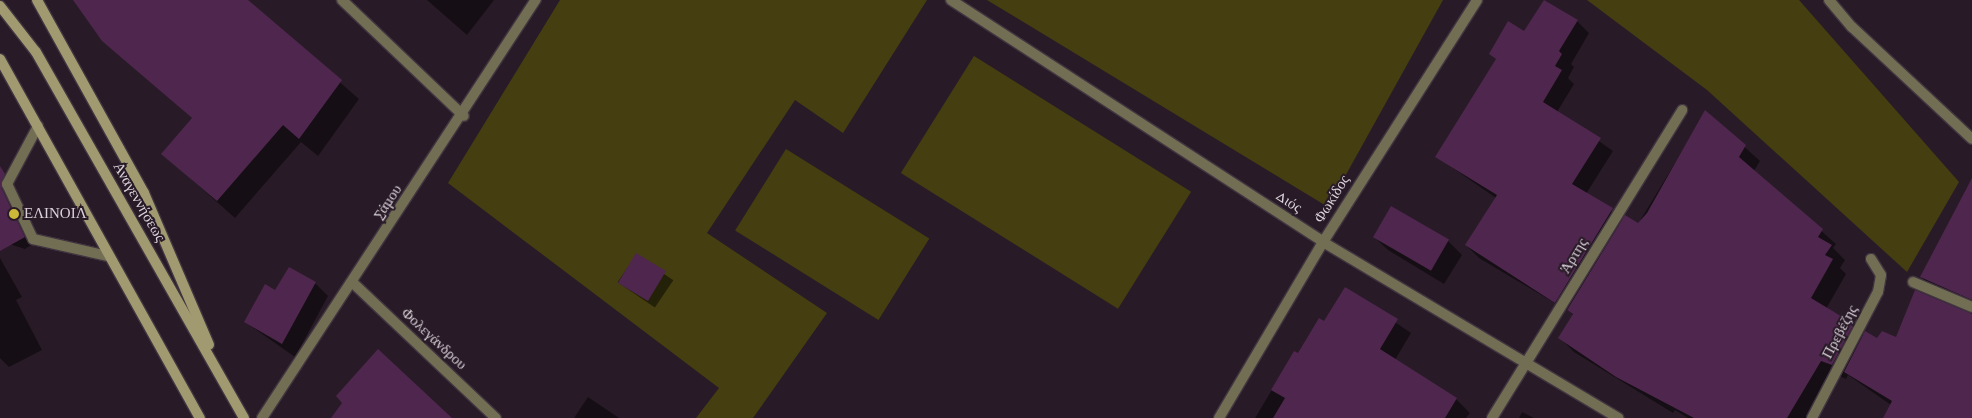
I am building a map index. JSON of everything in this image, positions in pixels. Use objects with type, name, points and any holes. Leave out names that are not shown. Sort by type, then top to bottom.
[{"type":"main road","points":[[37,0],[144,193],[228,390]]},
{"type":"main road","name":"Αναγεννήσεως","points":[[0,6],[36,52],[244,418]]},
{"type":"main road","points":[[0,60],[200,418]]},
{"type":"street","points":[[342,0],[464,116]]},
{"type":"street","name":"Σάμου","points":[[262,418],[464,116],[536,0]]},
{"type":"street","name":"Διός","points":[[951,0],[1323,242],[1618,418]]},
{"type":"street","name":"Φωκίδος","points":[[1219,418],[1323,242],[1477,0]]},
{"type":"street","points":[[1829,0],[1852,27],[1972,139]]},
{"type":"street","name":"Άρτης","points":[[1492,418],[1682,110]]},
{"type":"street","points":[[38,126],[7,184],[33,239],[108,256]]},
{"type":"street","name":"Πρεβέζης","points":[[1812,418],[1878,292],[1881,275],[1871,259]]},
{"type":"street","name":"Φολεγάνδρου","points":[[352,282],[496,418]]},
{"type":"street","points":[[1913,282],[1972,307]]},
{"type":"shaded area","points":[[560,0],[927,0],[843,133],[795,100],[707,233],[827,313],[753,418],[696,418],[719,388],[448,183]]},
{"type":"shaded area","points":[[987,0],[1443,0],[1328,207]]},
{"type":"shaded area","points":[[1587,0],[1799,0],[1959,182],[1907,272],[1707,90]]},
{"type":"shaded area","points":[[974,56],[1191,192],[1118,309],[901,173]]},
{"type":"shaded area","points":[[786,149],[929,239],[878,320],[735,230]]},
{"type":"building","points":[[73,0],[248,0],[342,80],[299,139],[283,125],[217,201],[161,154],[192,118],[102,41]]},
{"type":"building","points":[[1544,0],[1578,20],[1559,51],[1562,54],[1555,66],[1562,70],[1543,102],[1601,138],[1572,184],[1613,208],[1555,303],[1465,245],[1497,195],[1435,157],[1496,59],[1489,54],[1508,21],[1524,31]]},
{"type":"building","points":[[1705,110],[1746,145],[1739,157],[1823,229],[1818,237],[1832,245],[1825,255],[1833,259],[1811,298],[1854,324],[1832,365],[1821,361],[1787,418],[1694,418],[1616,377],[1558,338],[1573,314],[1567,310],[1625,215],[1638,223],[1647,213]]},
{"type":"building","points":[[0,166],[5,174],[1,187],[25,237],[0,251]]},
{"type":"building","points":[[1972,178],[1972,300],[1920,277]]},
{"type":"building","points":[[1391,206],[1449,240],[1431,271],[1373,237]]},
{"type":"building","points":[[636,253],[666,271],[648,301],[618,283]]},
{"type":"building","points":[[289,267],[316,282],[282,344],[244,322],[265,284],[275,290]]},
{"type":"building","points":[[1345,287],[1398,319],[1380,349],[1457,398],[1445,418],[1273,418],[1285,398],[1271,390],[1294,351],[1298,353],[1319,318],[1324,321]]},
{"type":"building","points":[[1915,290],[1972,314],[1972,418],[1883,418],[1892,401],[1844,372],[1865,331],[1877,338],[1882,331],[1896,337]]},
{"type":"building","points":[[378,349],[452,418],[331,418],[342,403],[336,396]]},
{"type":"place","name":"ΕΛΙΝΟΙΛ","points":[[14,214]]}]
